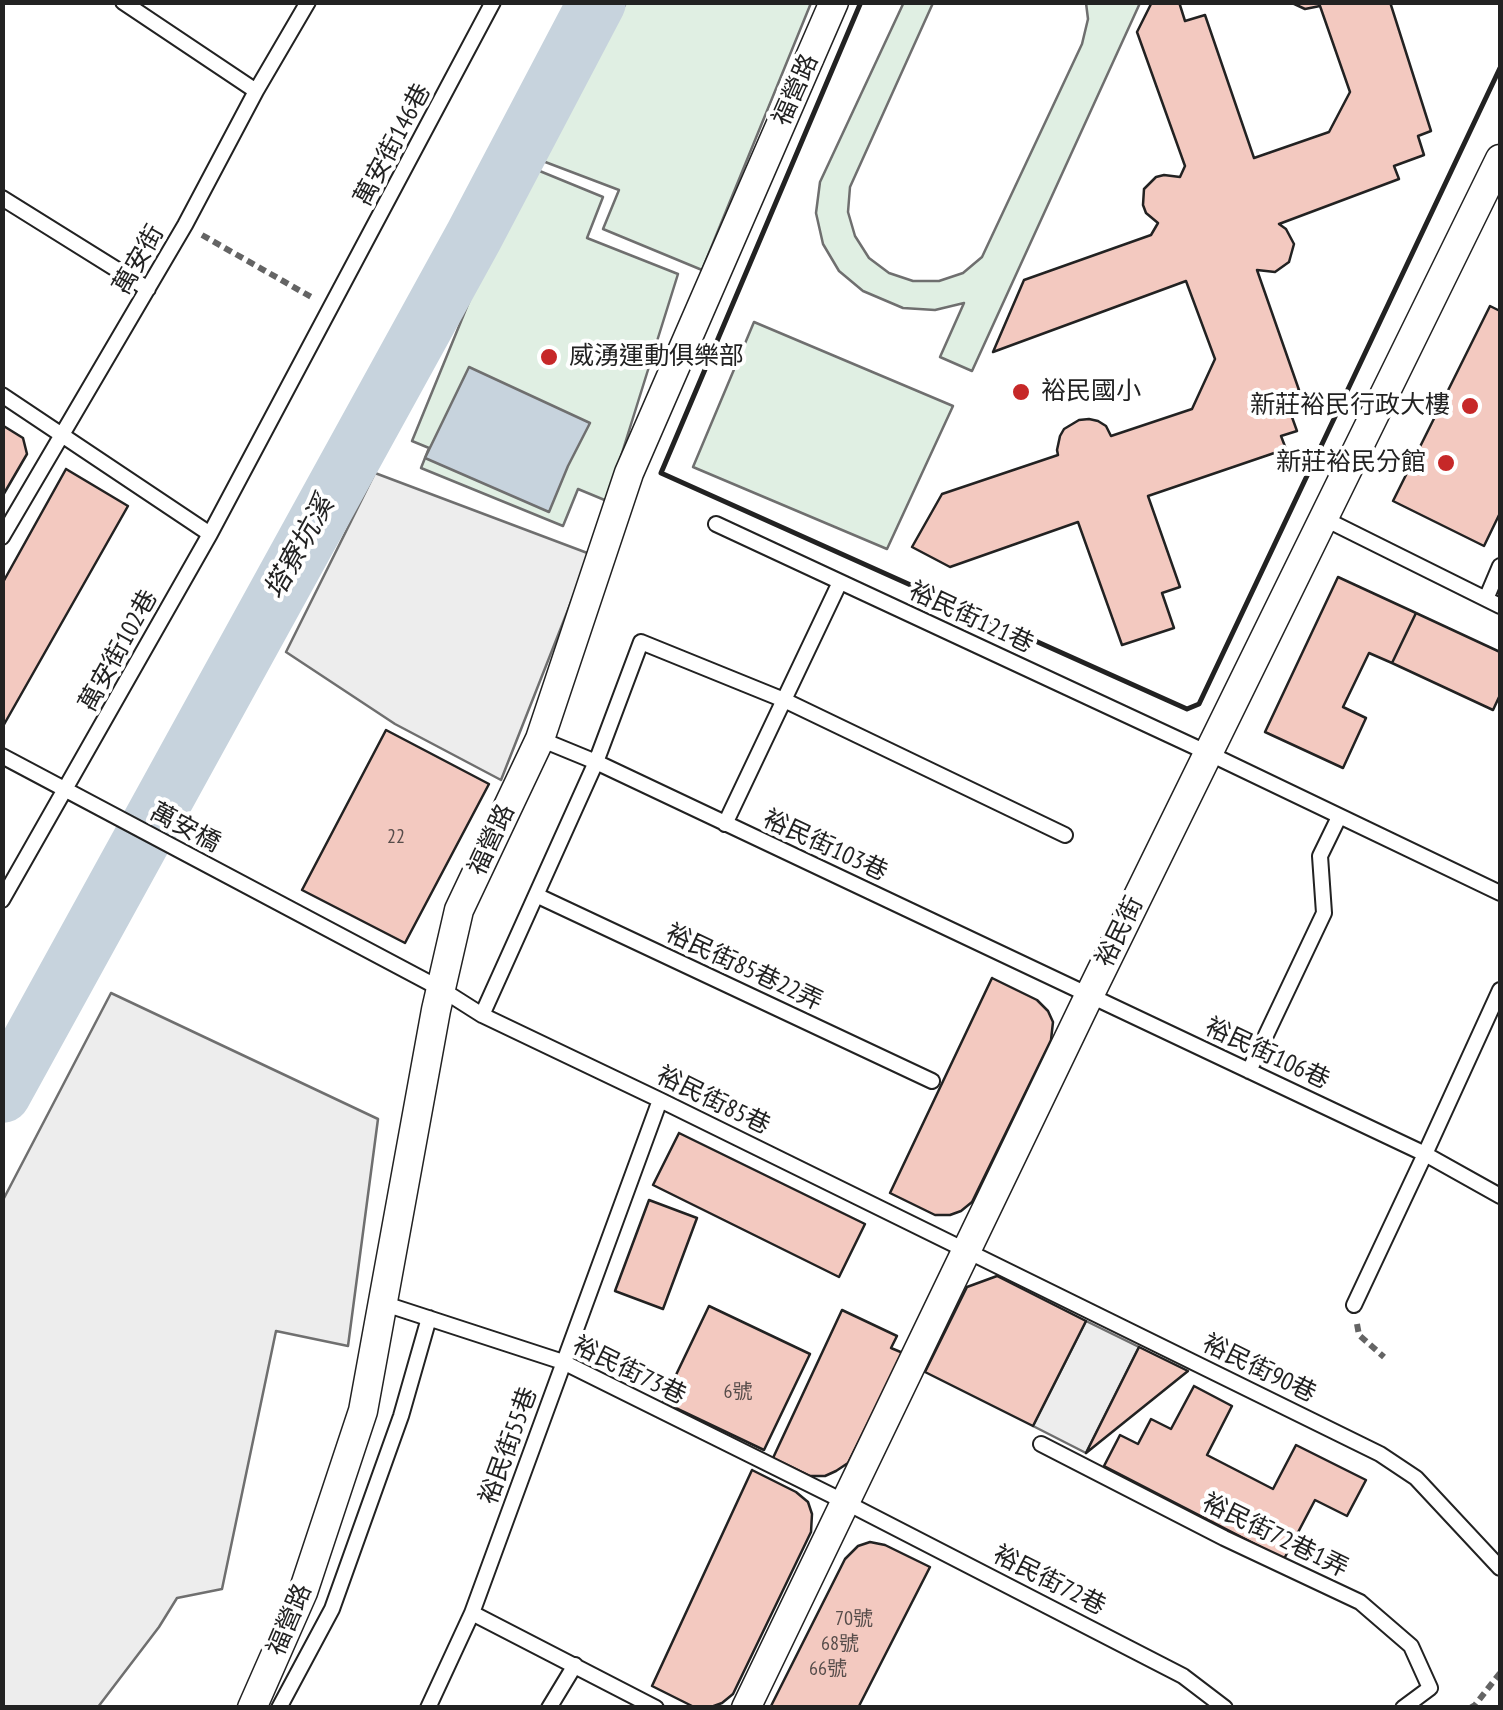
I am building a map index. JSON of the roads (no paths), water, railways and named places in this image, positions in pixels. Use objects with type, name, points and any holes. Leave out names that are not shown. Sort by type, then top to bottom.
[{"type":"street","name":"福營路","points":[[252,1708],[304,1592],[363,1411],[440,988],[459,910],[540,739],[629,473],[834,2]]},
{"type":"street","name":"裕民街","points":[[746,1708],[1089,996],[1500,158]]},
{"type":"lane","points":[[123,2],[256,91]]},
{"type":"lane","name":"萬安街","points":[[2,537],[185,225],[308,2]]},
{"type":"lane","name":"萬安街146巷","points":[[331,309],[493,2]]},
{"type":"lane","points":[[2,198],[148,289]]},
{"type":"lane","name":"萬安街102巷","points":[[2,900],[210,534],[331,309]]},
{"type":"lane","points":[[2,395],[210,534]]},
{"type":"lane","points":[[1325,520],[1493,602],[1500,566]]},
{"type":"lane","name":"裕民街121巷","points":[[716,524],[1339,817]]},
{"type":"lane","points":[[725,824],[840,582]]},
{"type":"lane","points":[[482,1015],[596,762],[641,642],[784,700],[1065,834]]},
{"type":"lane","name":"裕民街103巷","points":[[540,739],[1089,996]]},
{"type":"lane","name":"萬安橋","points":[[2,756],[440,988]]},
{"type":"lane","points":[[1249,1071],[1324,913],[1320,856],[1339,817],[1500,893]]},
{"type":"lane","name":"裕民街85巷22弄","points":[[536,895],[932,1081]]},
{"type":"lane","name":"裕民街85巷","points":[[440,988],[482,1015],[967,1252]]},
{"type":"lane","points":[[1354,1305],[1500,990]]},
{"type":"lane","name":"裕民街106巷","points":[[1089,996],[1425,1154],[1500,1196]]},
{"type":"lane","name":"裕民街55巷","points":[[428,1708],[472,1612],[660,1100]]},
{"type":"lane","name":"裕民街90巷","points":[[967,1252],[1380,1454],[1416,1478],[1500,1568]]},
{"type":"lane","name":"裕民街73巷","points":[[382,1303],[563,1362],[847,1503]]},
{"type":"lane","points":[[279,1708],[332,1609],[400,1416],[428,1318]]},
{"type":"lane","name":"裕民街72巷1弄","points":[[1041,1444],[1224,1538],[1360,1602],[1411,1646],[1430,1688],[1404,1708]]},
{"type":"lane","name":"裕民街72巷","points":[[847,1503],[1184,1676],[1225,1708]]},
{"type":"lane","points":[[472,1612],[656,1708]]},
{"type":"lane","points":[[550,1708],[574,1665]]},
{"type":"waterway","name":"塔寮坑溪","points":[[2,1094],[474,236],[597,2]]},
{"type":"place","name":"威湧運動俱樂部","points":[[549,357]]},
{"type":"place","name":"裕民國小","points":[[1021,392]]},
{"type":"place","name":"新莊裕民行政大樓","points":[[1470,406]]},
{"type":"place","name":"新莊裕民分館","points":[[1446,463]]}]
